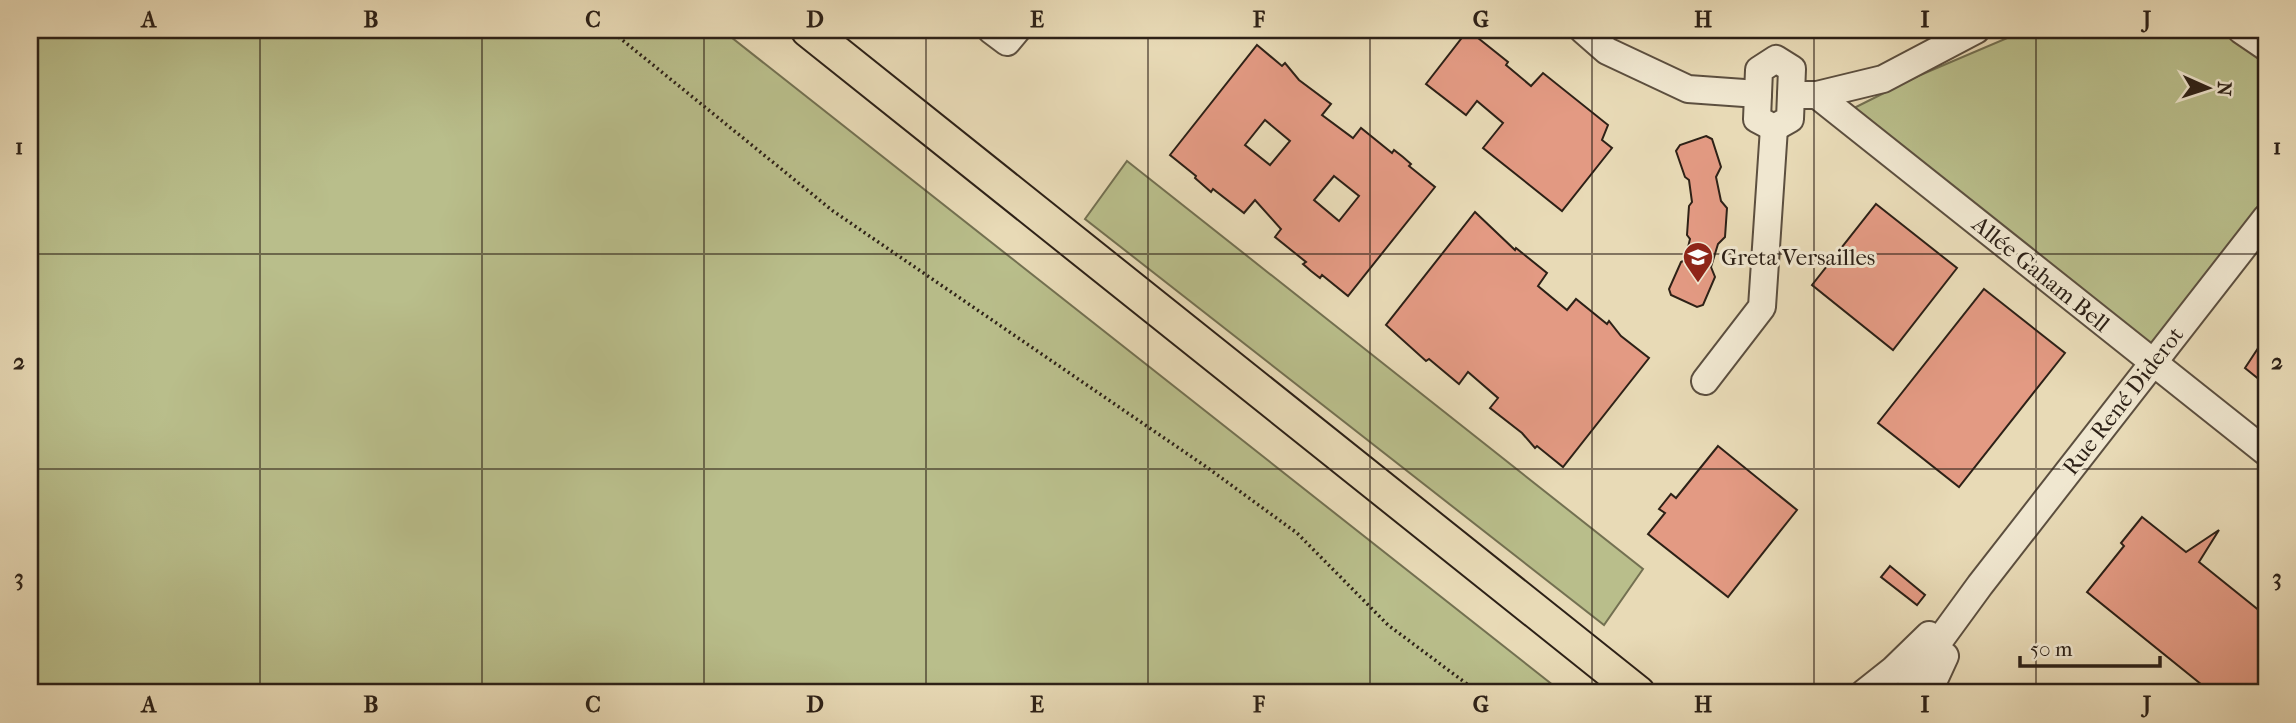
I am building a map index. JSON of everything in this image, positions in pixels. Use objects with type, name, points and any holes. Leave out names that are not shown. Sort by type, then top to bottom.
[{"type":"main road","points":[[808,30],[1627,684],[1664,693]]},
{"type":"street","points":[[991,30],[1007,42],[1017,30]]},
{"type":"street","points":[[1583,30],[1607,51],[1688,89],[1758,94]]},
{"type":"street","points":[[1774,128],[1790,119],[1804,95],[1883,79],[1976,30]]},
{"type":"street","points":[[2241,30],[2266,47]]},
{"type":"street","points":[[1774,128],[1757,119],[1759,70],[1776,59],[1792,69],[1804,95]]},
{"type":"street","name":"Allée Gaham Bell","points":[[1804,95],[2266,452]]},
{"type":"street","points":[[1705,381],[1762,307],[1774,128]]},
{"type":"street","name":"Rue René Diderot","points":[[1980,585],[2266,218]]},
{"type":"street","points":[[1864,693],[1893,670],[1980,585]]},
{"type":"street","points":[[1907,693],[1926,659],[1980,585]]},
{"type":"street","points":[[1928,693],[1980,585]]},
{"type":"path","points":[[610,30],[833,211],[1205,466],[1297,533],[1388,625],[1479,693]]},
{"type":"green space","points":[[30,30],[722,30],[1563,693],[30,693]]},
{"type":"green space","points":[[2026,30],[2228,30],[2266,55],[2266,207],[2148,352],[1850,110],[1918,76]]},
{"type":"green space","points":[[1127,161],[1643,569],[1604,625],[1085,219]]},
{"type":"building","points":[[1468,30],[1508,62],[1506,65],[1531,86],[1543,73],[1608,125],[1602,140],[1612,148],[1562,211],[1483,148],[1503,123],[1477,101],[1466,115],[1426,84]]},
{"type":"building","points":[[1257,45],[1282,66],[1285,63],[1299,80],[1331,104],[1322,115],[1353,138],[1361,128],[1392,153],[1394,150],[1403,157],[1411,164],[1409,166],[1435,187],[1348,296],[1322,275],[1320,278],[1311,271],[1303,264],[1306,262],[1275,237],[1281,229],[1255,200],[1244,213],[1213,189],[1211,192],[1170,155]],"holes":[[[1265,120],[1290,141],[1270,165],[1245,145]],[[1334,176],[1359,196],[1339,221],[1314,200]]]},
{"type":"building","name":"Greta Versailles","points":[[1706,136],[1712,139],[1721,167],[1716,177],[1721,201],[1727,208],[1725,237],[1718,244],[1711,267],[1715,277],[1703,305],[1697,307],[1671,295],[1669,289],[1681,262],[1685,260],[1690,239],[1687,235],[1689,206],[1692,202],[1689,180],[1685,177],[1676,151],[1680,145]]},
{"type":"building","points":[[1876,204],[1957,268],[1893,350],[1812,285]]},
{"type":"building","points":[[1475,212],[1515,250],[1516,248],[1547,273],[1538,286],[1567,310],[1576,299],[1607,324],[1609,321],[1621,336],[1649,358],[1563,467],[1537,446],[1535,448],[1522,433],[1490,408],[1498,398],[1468,372],[1459,384],[1429,359],[1426,361],[1386,325]]},
{"type":"building","points":[[1984,289],[2065,353],[1959,487],[1878,423]]},
{"type":"building","points":[[2266,336],[2266,385],[2245,368]]},
{"type":"building","points":[[1718,446],[1797,510],[1728,597],[1648,534],[1665,513],[1659,509],[1671,494],[1676,498]]},
{"type":"building","points":[[2142,517],[2186,552],[2219,530],[2199,562],[2266,616],[2266,693],[2212,693],[2087,592],[2124,546],[2121,543]]},
{"type":"building","points":[[1890,566],[1925,595],[1917,605],[1881,577]]},
{"type":"place","name":"Greta Versailles","points":[[1698,284]]}]
